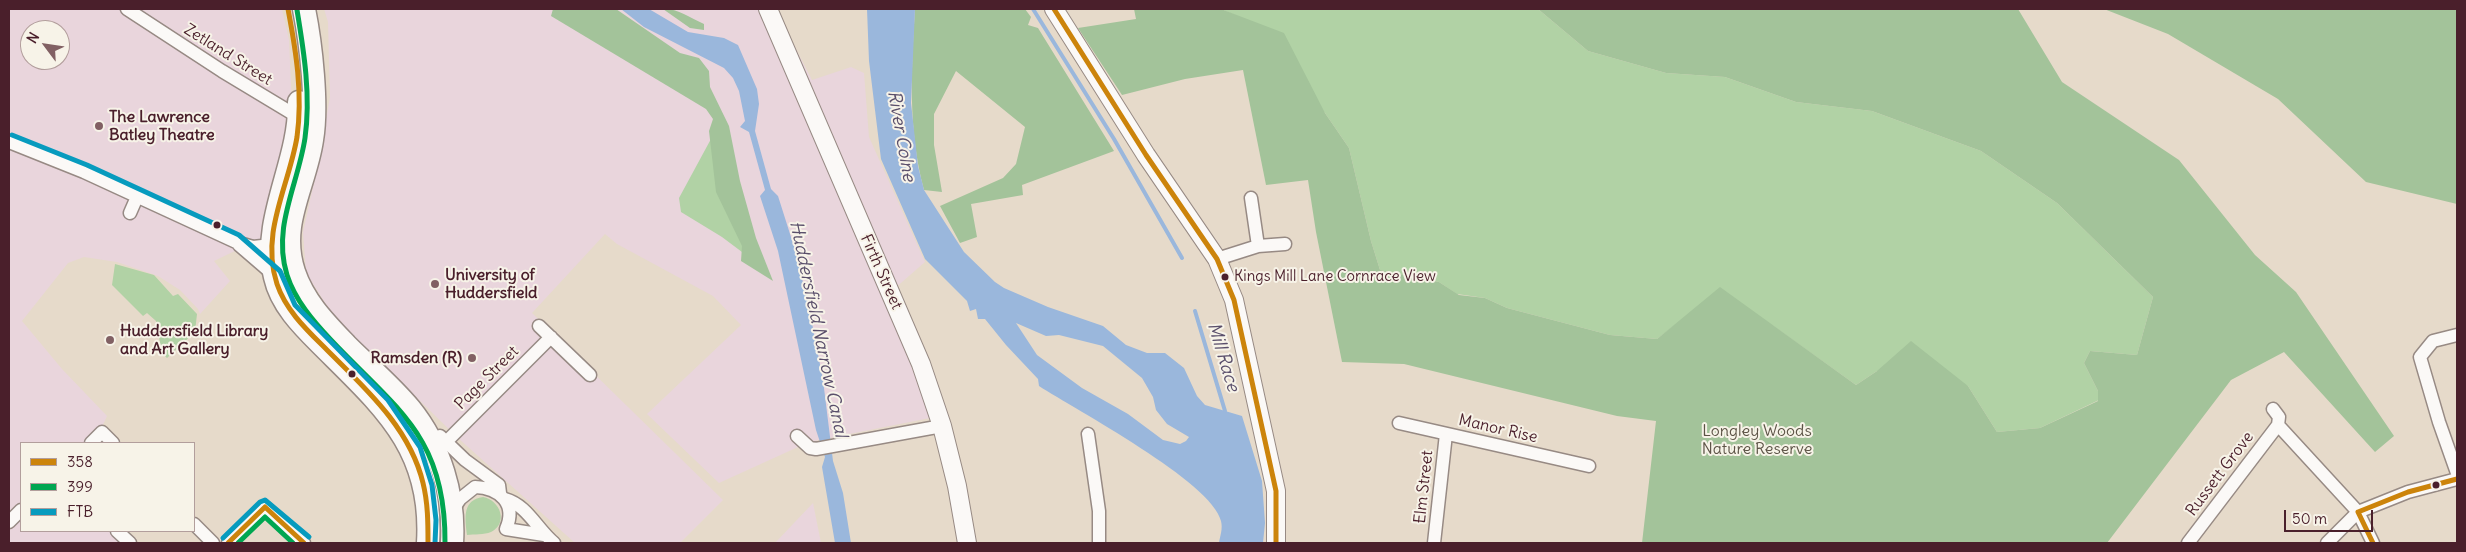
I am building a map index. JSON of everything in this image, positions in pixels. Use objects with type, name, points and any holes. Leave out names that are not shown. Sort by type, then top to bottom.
[{"type":"highway","points":[[288,9],[306,122],[308,160],[288,234],[289,253],[294,273],[317,315],[410,410],[430,442],[444,474],[452,510],[452,543]]},
{"type":"highway","points":[[304,9],[314,104],[295,151],[277,209],[271,246],[274,276],[283,297],[298,320],[382,406],[413,452],[425,486],[430,520],[428,543]]},
{"type":"street","name":"Zetland Street","points":[[127,9],[210,64],[306,122]]},
{"type":"street","name":"Firth Street","points":[[768,9],[921,364],[942,426],[957,486],[967,543]]},
{"type":"street","points":[[1054,9],[1146,155],[1217,259],[1234,300],[1276,491],[1276,543]]},
{"type":"street","points":[[9,142],[84,172],[236,242],[253,247],[271,246]]},
{"type":"street","points":[[130,213],[138,197]]},
{"type":"street","points":[[1251,198],[1258,246]]},
{"type":"street","points":[[236,242],[274,276]]},
{"type":"street","points":[[1217,259],[1258,246],[1285,244]]},
{"type":"street","points":[[539,326],[590,375]]},
{"type":"street","points":[[2457,335],[2433,341],[2420,356],[2439,422],[2457,473]]},
{"type":"street","name":"Page Street","points":[[446,442],[551,337]]},
{"type":"street","points":[[2272,409],[2279,417],[2278,425],[2358,512],[2374,543]]},
{"type":"street","points":[[410,410],[466,460],[499,485],[510,514],[506,529],[546,535]]},
{"type":"street","name":"Manor Rise","points":[[1399,423],[1589,466]]},
{"type":"street","name":"Russett Grove","points":[[2188,543],[2278,425]]},
{"type":"street","points":[[797,436],[810,448],[816,449],[942,426]]},
{"type":"street","points":[[92,442],[102,432],[112,442]]},
{"type":"street","points":[[1088,434],[1099,512],[1098,543]]},
{"type":"street","name":"Elm Street","points":[[1434,543],[1446,434]]},
{"type":"street","points":[[466,460],[475,487]]},
{"type":"street","points":[[2327,543],[2358,512],[2408,492],[2457,479]]},
{"type":"street","points":[[452,510],[460,499],[475,487],[486,487],[514,501],[546,535]]},
{"type":"street","points":[[228,543],[262,508],[269,508],[304,543]]},
{"type":"street","points":[[9,522],[20,511]]},
{"type":"street","points":[[510,514],[527,518],[546,535]]},
{"type":"street","points":[[195,525],[213,543]]},
{"type":"street","points":[[118,532],[130,543]]},
{"type":"shaded area","points":[[9,9],[282,9],[289,40],[293,130],[262,238],[214,261],[230,281],[200,314],[198,309],[180,290],[158,276],[117,262],[84,257],[68,263],[22,321],[62,369],[107,416],[100,431],[89,442],[20,442],[20,532],[114,532],[125,543],[9,543]]},
{"type":"shaded area","name":"University of Huddersfield","points":[[324,9],[775,9],[812,80],[851,67],[864,73],[869,137],[925,262],[886,296],[930,418],[809,442],[719,483],[647,414],[741,325],[713,296],[617,244],[605,234],[532,313],[723,500],[680,543],[575,543],[458,438],[334,317],[306,273],[303,232],[330,97],[328,22]]},
{"type":"shaded area","points":[[813,503],[821,543],[775,543]]},
{"type":"green space","points":[[553,9],[616,9],[680,53],[699,58],[709,71],[710,87],[729,126],[740,181],[756,238],[773,281],[741,261],[742,246],[716,192],[709,131],[713,119],[706,109],[551,16]]},
{"type":"green space","points":[[663,9],[679,12],[704,24],[704,30],[690,28]]},
{"type":"green space","points":[[915,9],[1025,9],[1031,17],[1028,25],[1038,28],[1114,151],[1022,185],[1023,195],[971,204],[977,237],[960,243],[940,206],[1003,178],[1016,164],[1025,127],[956,71],[934,114],[934,145],[942,192],[924,190],[915,145],[913,122],[912,55]]},
{"type":"green space","name":"Longley Woods Nature Reserve","points":[[1134,9],[1221,9],[1284,33],[1325,113],[1349,148],[1371,241],[1380,270],[1439,282],[1459,295],[1485,298],[1507,308],[1610,335],[1657,339],[1720,287],[1856,385],[1877,371],[1911,341],[1968,386],[1997,432],[2040,428],[2098,401],[2098,391],[2084,363],[2090,351],[2137,355],[2153,297],[2057,203],[1981,151],[1872,111],[1796,102],[1725,77],[1666,73],[1588,51],[1538,9],[2018,9],[2062,82],[2179,160],[2255,255],[2296,292],[2394,436],[2375,452],[2284,352],[2231,380],[2107,543],[1642,543],[1656,421],[1617,416],[1404,364],[1342,362],[1316,232],[1308,180],[1266,185],[1243,70],[1185,79],[1122,95],[1078,28],[1136,19]]},
{"type":"green space","points":[[1221,9],[1538,9],[1588,51],[1666,73],[1725,77],[1796,102],[1872,111],[1981,151],[2057,203],[2153,297],[2137,355],[2090,351],[2084,363],[2098,391],[2099,400],[2040,428],[1997,432],[1968,386],[1877,371],[1856,385],[1772,325],[1679,322],[1657,339],[1610,335],[1507,308],[1485,298],[1457,294],[1439,282],[1380,270],[1371,241],[1349,148],[1325,113],[1244,19]]},
{"type":"green space","points":[[2104,9],[2457,9],[2457,204],[2366,182],[2278,99],[2168,34]]},
{"type":"green space","points":[[718,126],[750,258],[722,237],[681,212],[679,198]]},
{"type":"green space","points":[[115,264],[154,275],[173,296],[178,294],[197,314],[195,332],[167,358],[162,353],[156,321],[147,313],[143,316],[112,285]]},
{"type":"green space","points":[[483,497],[494,502],[498,507],[501,518],[500,523],[491,532],[467,535],[466,511],[468,506],[476,499]]},
{"type":"water","points":[[621,9],[649,9],[688,32],[724,38],[738,45],[757,89],[759,104],[755,131],[771,189],[778,196],[797,256],[823,380],[833,461],[843,493],[851,543],[835,543],[822,467],[825,457],[816,430],[778,251],[760,196],[765,190],[749,132],[740,127],[745,121],[739,91],[733,78],[724,68],[644,27]]},
{"type":"water","name":"River Colne","points":[[867,9],[915,9],[911,103],[918,166],[924,190],[964,252],[995,282],[1004,288],[1048,307],[1103,326],[1126,345],[1147,353],[1165,353],[1184,368],[1197,396],[1205,405],[1242,416],[1262,481],[1265,523],[1263,543],[1219,543],[1222,530],[1221,521],[1212,505],[1194,487],[1169,467],[1140,448],[1039,386],[1038,379],[985,319],[978,319],[976,309],[970,311],[967,301],[925,259],[881,159],[869,61]],"holes":[[[1016,323],[1046,336],[1059,335],[1103,346],[1142,378],[1153,397],[1156,410],[1167,424],[1189,437],[1180,444],[1163,440],[1128,414],[1082,388],[1037,355]]]},
{"type":"waterway","name":"Mill Race","points":[[1033,9],[1114,139],[1182,258]]},
{"type":"waterway","name":"Mill Race","points":[[1195,311],[1225,411]]},
{"type":"transit line","name":"358","points":[[288,9],[298,73],[299,121],[293,155],[274,228],[272,246],[273,265],[277,284],[286,303],[298,320],[371,394],[408,444],[417,463],[425,490],[428,543]]},
{"type":"transit line","name":"358","points":[[1054,9],[1146,155],[1217,259],[1234,300],[1276,491],[1276,543]]},
{"type":"transit line","name":"399","points":[[297,10],[306,74],[307,122],[302,155],[284,223],[282,240],[287,275],[300,302],[311,318],[396,406],[413,427],[427,450],[437,476],[443,506],[445,543]]},
{"type":"transit line","name":"FTB","points":[[12,135],[87,165],[239,235],[280,271],[295,305],[388,400],[420,447],[432,485],[436,520],[435,543]]},
{"type":"transit line","name":"358","points":[[2373,543],[2358,512],[2408,492],[2457,479]]},
{"type":"transit line","name":"FTB","points":[[223,538],[260,502],[265,500],[309,537]]},
{"type":"transit line","name":"358","points":[[228,543],[265,507],[304,543]]},
{"type":"transit line","name":"399","points":[[238,543],[265,517],[293,543]]},
{"type":"place","name":"The Lawrence Batley Theatre","points":[[99,126]]},
{"type":"place","name":"Kings Mill Lane Cornrace View","points":[[1225,277]]},
{"type":"place","name":"University of Huddersfield","points":[[435,284]]},
{"type":"place","name":"Huddersfield Library and Art Gallery","points":[[110,340]]},
{"type":"place","name":"Ramsden (R)","points":[[472,358]]},
{"type":"water label","name":"Huddersfield Narrow Canal","points":[[818,329]]}]
